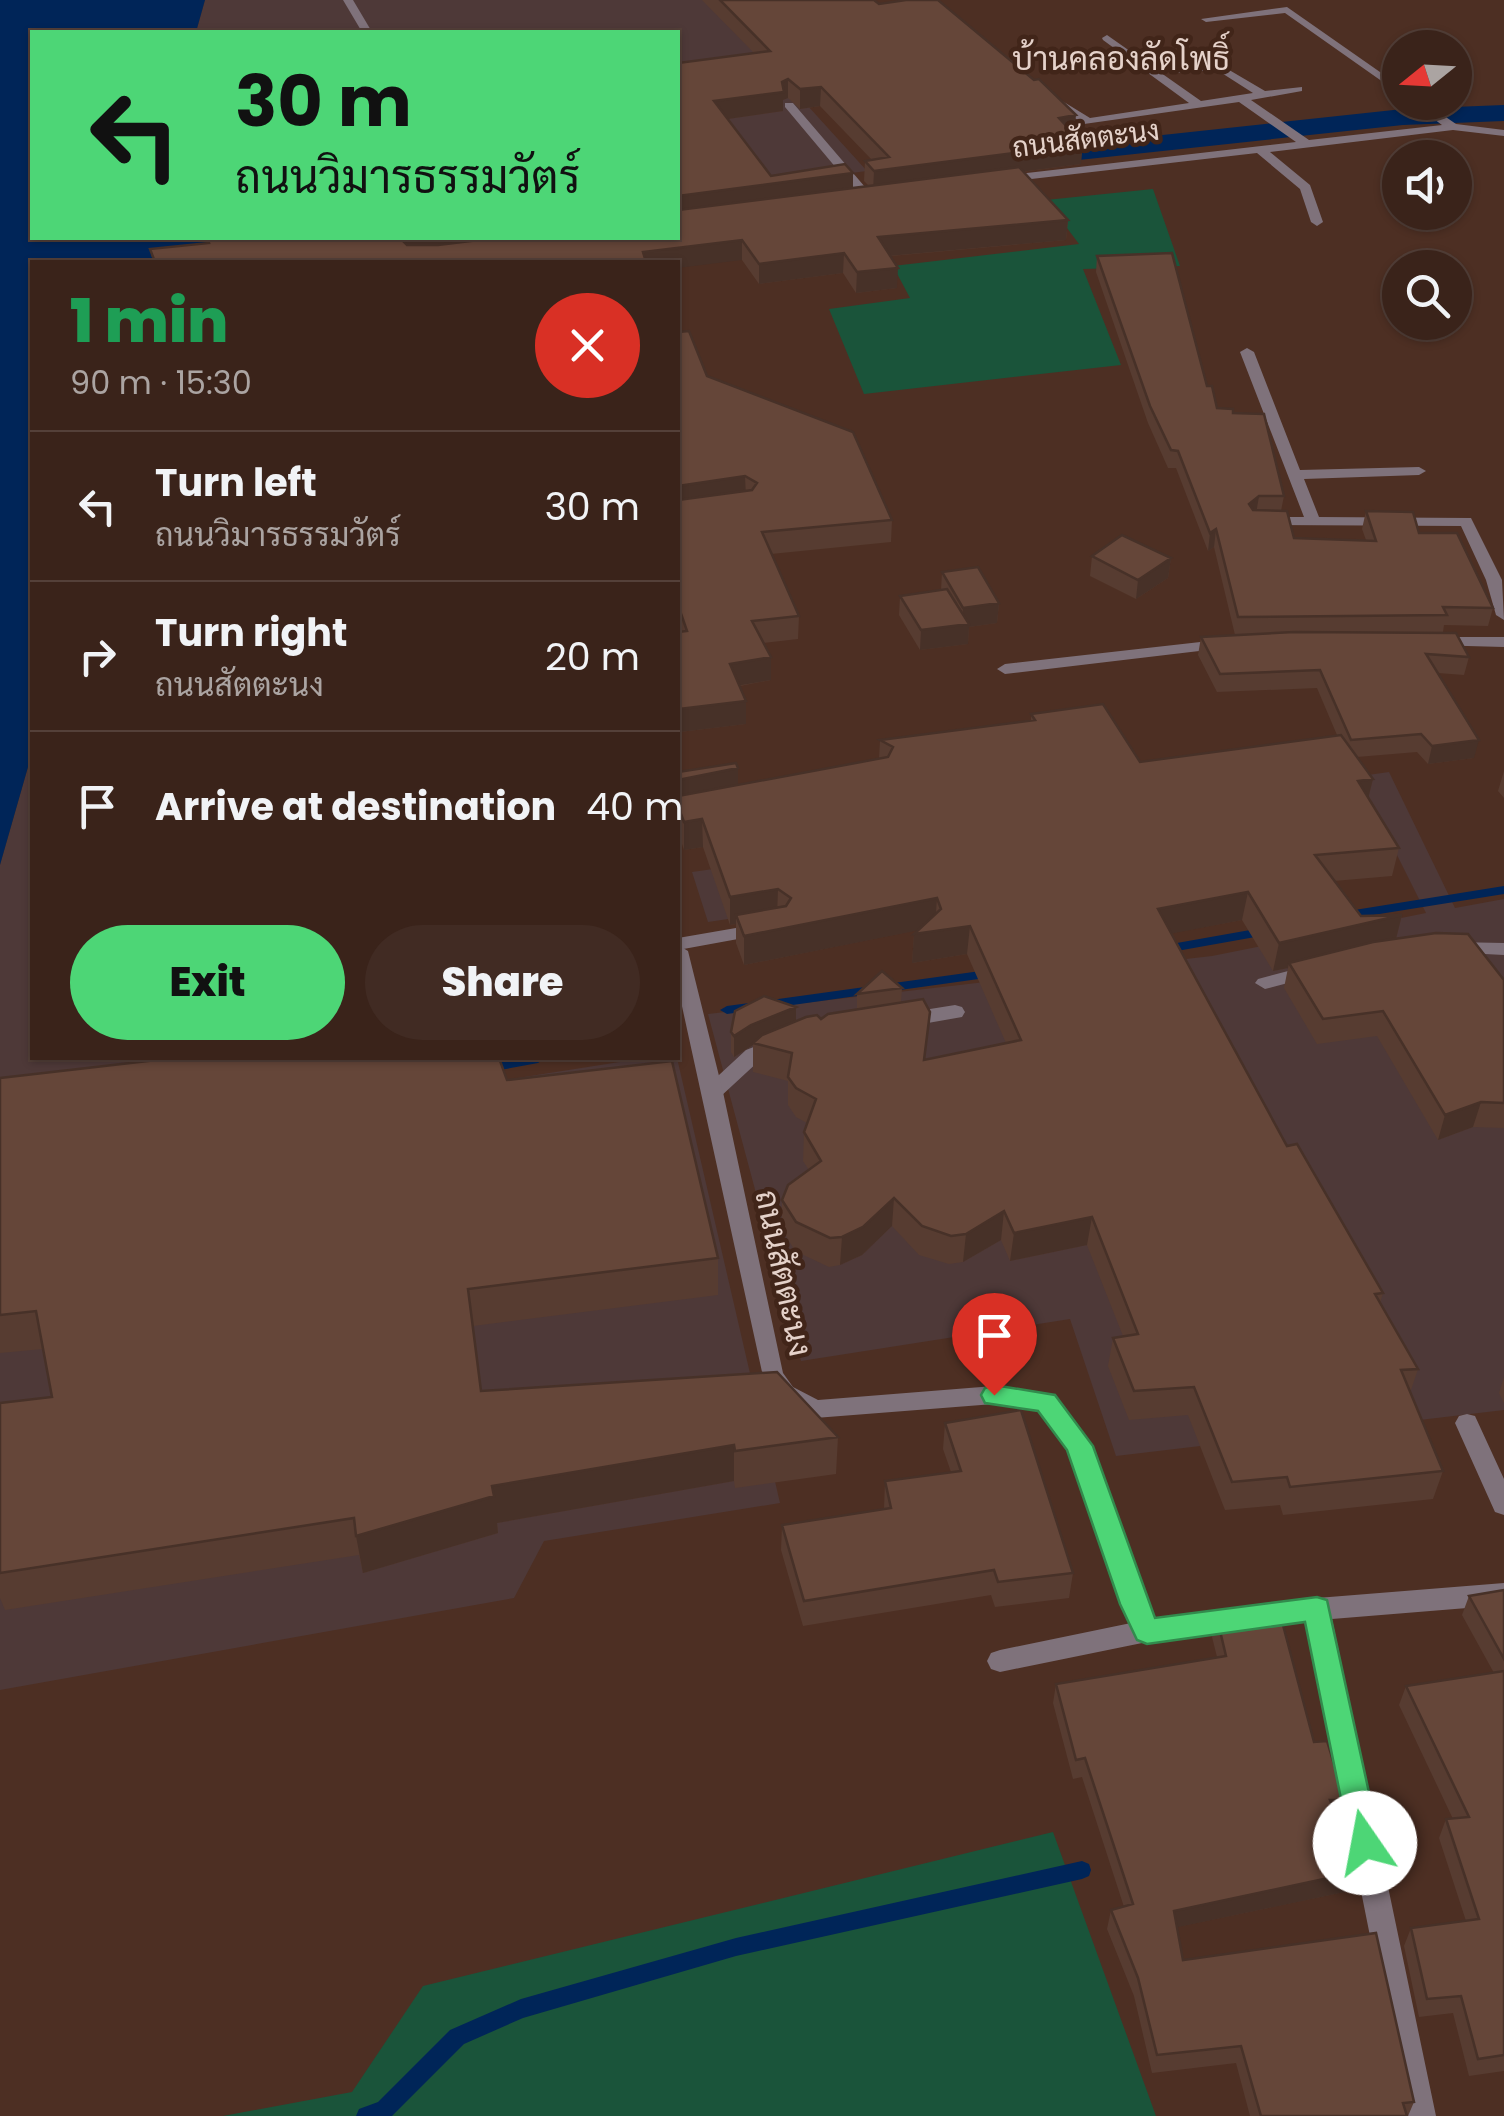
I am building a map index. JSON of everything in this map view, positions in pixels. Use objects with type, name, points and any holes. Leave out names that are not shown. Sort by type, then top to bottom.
[{"type":"street","points":[[348,0],[366,30]]},
{"type":"street","points":[[1206,19],[1287,10],[1382,78]]},
{"type":"street","points":[[1107,38],[1198,104]]},
{"type":"street","points":[[1174,70],[1219,67],[1262,94]]},
{"type":"street","points":[[1044,92],[1070,114],[1088,122],[1298,89]]},
{"type":"street","points":[[1241,98],[1299,139]]},
{"type":"street","points":[[789,105],[867,197]]},
{"type":"street","points":[[1441,120],[1448,125]]},
{"type":"street","name":"ถนนสัตตะนง","points":[[981,182],[1258,148],[1299,139],[1448,125],[1504,133]]},
{"type":"street","points":[[1258,148],[1306,188],[1317,222]]},
{"type":"street","points":[[848,200],[886,195]]},
{"type":"street","points":[[1247,352],[1313,522]]},
{"type":"street","points":[[1297,476],[1419,472]]},
{"type":"street","points":[[1258,522],[1466,521],[1494,580],[1504,615]]},
{"type":"street","points":[[1426,642],[1504,642]]},
{"type":"street","points":[[1005,669],[1240,644]]},
{"type":"street","points":[[680,947],[778,927]]},
{"type":"street","points":[[1428,948],[1504,949]]},
{"type":"street","name":"ถนนสัตตะนง","points":[[680,955],[772,1375],[785,1392],[816,1409],[994,1395],[1046,1402],[1079,1446],[1147,1631]]},
{"type":"street","points":[[1265,983],[1332,966]]},
{"type":"street","points":[[878,1024],[955,1012]]},
{"type":"street","points":[[713,1092],[752,1055],[800,1036]]},
{"type":"street","points":[[1468,1423],[1504,1505]]},
{"type":"street","points":[[1000,1660],[1147,1631],[1317,1609],[1504,1594]]},
{"type":"street","points":[[1317,1609],[1421,2116]]},
{"type":"shaded area","points":[[205,0],[861,0],[778,73],[867,171],[680,195],[680,30],[197,30]]},
{"type":"shaded area","points":[[30,760],[30,1060],[418,1060],[0,1105],[0,865]]},
{"type":"shaded area","points":[[1389,772],[1455,908],[1504,899],[1504,1410],[1116,1456],[1070,1319],[801,1361],[708,1014],[1212,956],[1426,913],[1381,823],[708,922],[692,872]]},
{"type":"shaded area","points":[[632,1060],[677,1060],[780,1503],[544,1541],[514,1598],[0,1690],[0,1143],[262,1118]]},
{"type":"green space","points":[[1153,189],[1180,266],[1083,269],[1121,365],[864,394],[829,309],[910,298],[893,266],[1079,244],[1046,200]]},
{"type":"green space","points":[[1053,1832],[1156,2116],[223,2116],[352,2092],[423,1986]]},
{"type":"water","points":[[0,0],[205,0],[197,30],[30,30],[30,240],[217,240],[216,255],[198,260],[30,260],[30,760],[0,865]]},
{"type":"building","points":[[720,0],[874,0],[879,4],[938,0],[1034,80],[1039,79],[1076,115],[1059,118],[1083,144],[874,171],[865,161],[889,157],[821,87],[800,89],[788,79],[782,82],[784,92],[714,101],[771,176],[845,164],[853,173],[680,196],[680,63],[770,51]]},
{"type":"building","points":[[1019,167],[1068,220],[878,237],[898,268],[857,272],[844,253],[759,264],[742,240],[643,252],[645,260],[154,260],[150,249],[209,243],[208,240],[405,240],[407,245],[438,245],[479,240],[680,240],[680,210]]},
{"type":"building","points":[[1172,253],[1207,386],[1212,386],[1217,408],[1264,414],[1284,496],[1259,496],[1249,504],[1253,510],[1287,511],[1294,538],[1376,541],[1366,511],[1413,512],[1419,533],[1457,533],[1493,608],[1443,607],[1447,615],[1238,617],[1216,529],[1210,533],[1178,451],[1171,450],[1150,406],[1097,256]]},
{"type":"building","points":[[689,331],[707,376],[853,432],[892,520],[762,532],[799,616],[752,621],[771,657],[730,664],[746,701],[680,709],[680,632],[687,631],[680,611],[680,500],[752,490],[757,483],[745,476],[680,486],[680,332]]},
{"type":"building","points":[[1122,535],[1171,558],[1138,580],[1092,556]]},
{"type":"building","points":[[978,567],[999,603],[963,608],[942,572]]},
{"type":"building","points":[[947,589],[969,624],[921,630],[900,596]]},
{"type":"building","points":[[1294,632],[1456,633],[1469,657],[1426,654],[1479,740],[1432,746],[1421,734],[1351,740],[1320,670],[1220,674],[1201,637]]},
{"type":"building","points":[[1103,704],[1140,762],[1341,735],[1373,779],[1358,781],[1399,848],[1315,855],[1361,916],[1402,915],[1279,943],[1248,892],[1158,909],[1287,1146],[1297,1144],[1383,1293],[1375,1294],[1418,1369],[1401,1370],[1443,1471],[1290,1487],[1287,1477],[1232,1482],[1194,1387],[1134,1391],[1113,1338],[1138,1334],[1092,1217],[1014,1233],[1004,1211],[966,1234],[951,1236],[922,1226],[894,1198],[863,1227],[830,1238],[796,1222],[782,1200],[788,1185],[821,1161],[804,1132],[816,1099],[796,1088],[788,1077],[792,1053],[753,1043],[762,1035],[806,1017],[817,1015],[821,1019],[828,1014],[923,999],[930,1012],[924,1060],[1021,1040],[970,926],[914,934],[941,909],[937,898],[744,936],[736,915],[786,906],[791,898],[778,889],[730,897],[702,819],[684,822],[680,796],[888,757],[893,747],[880,740],[1035,720],[1031,714]]},
{"type":"building","points":[[736,763],[738,768],[680,780],[680,772]]},
{"type":"building","points":[[1436,933],[1468,934],[1504,980],[1504,1103],[1481,1102],[1445,1115],[1383,1011],[1323,1019],[1289,963],[1373,942]]},
{"type":"building","points":[[882,971],[902,988],[857,994]]},
{"type":"building","points":[[764,996],[796,1007],[734,1036],[731,1032],[735,1011]]},
{"type":"building","points":[[157,1060],[500,1060],[507,1080],[672,1061],[718,1258],[468,1289],[481,1391],[777,1372],[838,1437],[735,1451],[734,1445],[492,1486],[494,1496],[356,1536],[354,1518],[0,1573],[0,1403],[52,1397],[36,1311],[0,1315],[0,1078]]},
{"type":"building","points":[[1021,1410],[1073,1573],[998,1582],[994,1570],[804,1601],[782,1525],[891,1508],[885,1481],[961,1471],[945,1423]]},
{"type":"building","points":[[1504,1590],[1504,1659],[1469,1596]]},
{"type":"building","points":[[1279,1610],[1314,1742],[1327,1741],[1345,1800],[1330,1800],[1361,1871],[1174,1911],[1183,1960],[1376,1933],[1414,2102],[1403,2103],[1407,2116],[1261,2116],[1241,2046],[1157,2055],[1138,1978],[1111,1910],[1133,1904],[1085,1758],[1076,1760],[1056,1684],[1226,1656],[1217,1618]]},
{"type":"building","points":[[1504,1671],[1504,2055],[1478,2059],[1461,1996],[1427,1999],[1411,1928],[1479,1919],[1446,1819],[1469,1817],[1406,1686]]},
{"type":"waterway","points":[[1023,158],[1403,117],[1504,113]]},
{"type":"waterway","points":[[405,245],[467,240]]},
{"type":"waterway","points":[[1342,916],[1504,890]]},
{"type":"waterway","points":[[1160,950],[1267,931]]},
{"type":"waterway","points":[[727,1010],[995,973]]},
{"type":"waterway","points":[[484,1068],[527,1060]]},
{"type":"waterway","points":[[366,2116],[384,2110],[457,2037],[521,2009],[736,1947],[1082,1870]]},
{"type":"district","name":"บ้านคลองลัดโพธิ์","points":[[1121,58]]},
{"type":"route","points":[[994,1395],[1046,1402],[1079,1446],[1147,1631],[1317,1609],[1365,1843]]}]
